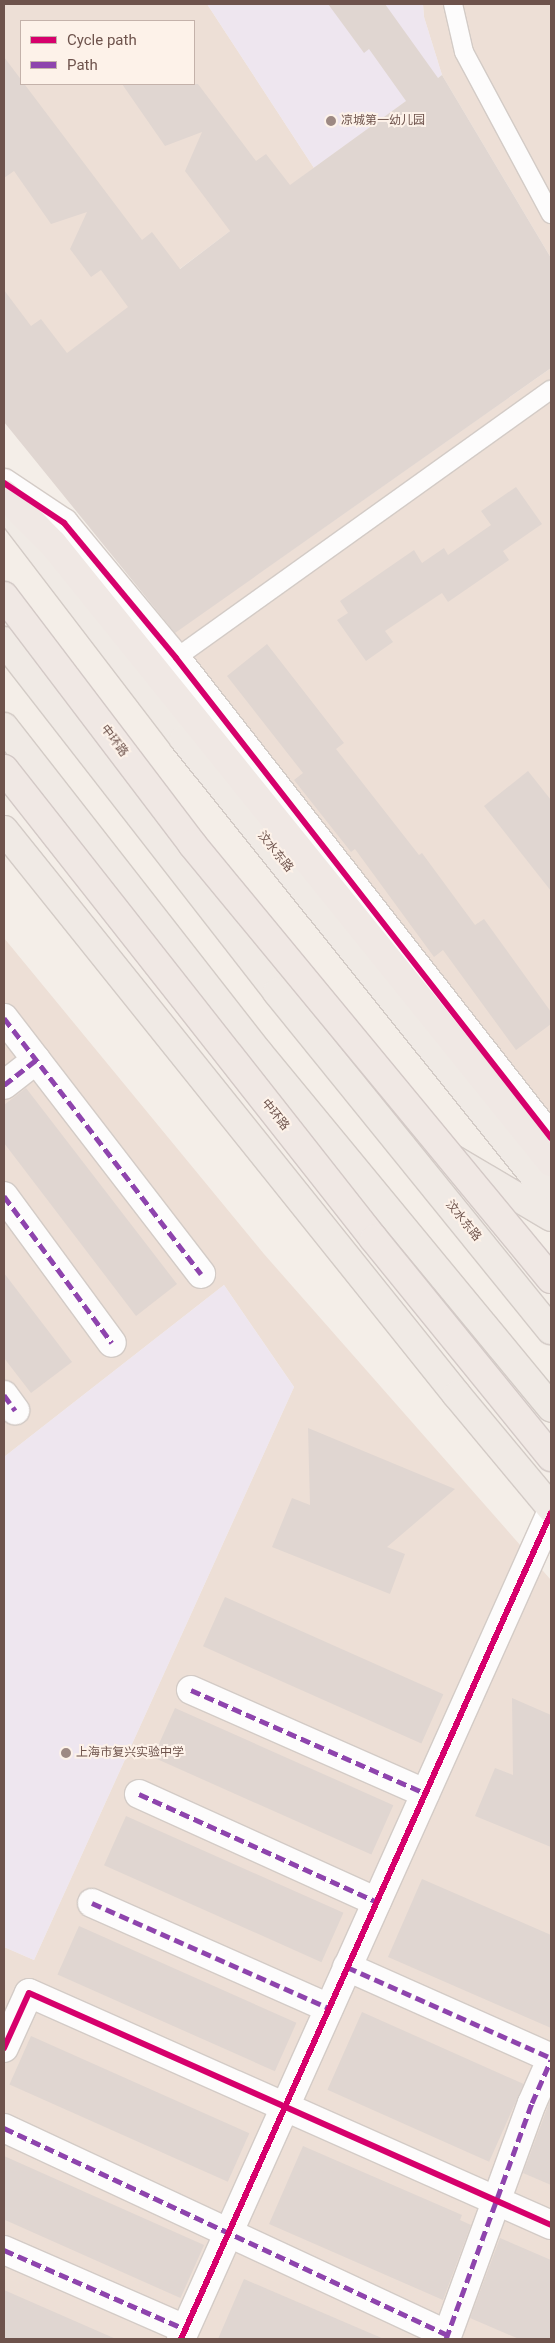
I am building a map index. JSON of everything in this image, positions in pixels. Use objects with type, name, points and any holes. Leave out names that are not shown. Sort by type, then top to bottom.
[{"type":"highway","points":[[4,494],[53,544],[551,1162]]},
{"type":"highway","name":"中环路","points":[[4,596],[192,844],[551,1279]]},
{"type":"highway","name":"中环路","points":[[4,770],[362,1223],[551,1456]]},
{"type":"main road","name":"汶水东路","points":[[4,503],[184,739],[551,1197]]},
{"type":"main road","name":"汶水东路","points":[[4,640],[265,976],[551,1330]]},
{"type":"main road","points":[[4,727],[128,889],[334,1146],[551,1408]]},
{"type":"main road","points":[[4,830],[433,1366],[551,1508]]},
{"type":"main road","points":[[377,1115],[551,1216]]},
{"type":"main road","points":[[334,1146],[433,1366]]},
{"type":"street","points":[[4,483],[64,524],[176,658],[551,1138]]},
{"type":"street","points":[[4,1018],[201,1274]]},
{"type":"street","points":[[4,1085],[36,1060]]},
{"type":"street","points":[[4,1196],[112,1343]]},
{"type":"street","points":[[4,2250],[183,2334],[551,1513]]},
{"type":"street","points":[[191,1690],[425,1794]]},
{"type":"street","points":[[139,1794],[376,1902]]},
{"type":"street","points":[[92,1903],[329,2008]]},
{"type":"street","points":[[4,2128],[447,2337],[532,2103],[551,2059],[347,1967]]},
{"type":"street","points":[[4,2048],[29,1992],[551,2225]]},
{"type":"lane","points":[[452,4],[464,52],[551,214]]},
{"type":"lane","points":[[176,658],[551,390]]},
{"type":"shaded area","points":[[4,4],[207,4],[314,168],[4,401]]},
{"type":"shaded area","name":"凉城第一幼儿园","points":[[207,4],[423,4],[424,17],[442,75],[314,168]]},
{"type":"shaded area","points":[[423,4],[551,4],[551,258],[442,75],[424,17]]},
{"type":"shaded area","points":[[551,368],[551,1116],[174,633]]},
{"type":"shaded area","points":[[4,938],[264,1254],[551,1580],[551,2339],[4,2339],[4,1947],[34,1960],[294,1387],[224,1285],[4,1457]]},
{"type":"shaded area","name":"上海市复兴实验中学","points":[[224,1285],[294,1387],[34,1960],[4,1947],[4,1457]]},
{"type":"building","points":[[328,4],[385,4],[438,78],[442,75],[551,258],[551,368],[175,633],[4,422],[4,290],[31,326],[41,319],[67,353],[128,307],[101,270],[91,277],[70,249],[87,212],[51,224],[14,171],[4,178],[4,57],[20,78],[20,85],[25,85],[142,240],[152,232],[180,269],[230,231],[185,171],[202,132],[165,146],[123,85],[198,84],[256,161],[266,154],[290,185],[406,101],[369,49],[364,53]]},
{"type":"building","points":[[516,487],[542,524],[503,551],[509,560],[448,602],[442,593],[385,631],[393,642],[366,661],[337,620],[348,613],[340,601],[414,550],[422,563],[444,548],[448,555],[491,525],[481,511]]},
{"type":"building","points":[[267,644],[344,743],[336,749],[419,855],[422,853],[475,925],[484,919],[551,1012],[551,1024],[516,1050],[443,950],[434,957],[355,849],[351,852],[294,780],[303,773],[227,676]]},
{"type":"building","points":[[528,771],[551,800],[551,891],[484,806]]},
{"type":"building","points":[[26,1088],[177,1284],[136,1316],[4,1143],[4,1105]]},
{"type":"building","points":[[4,1273],[72,1362],[31,1393],[4,1358]]},
{"type":"building","points":[[308,1428],[455,1489],[387,1547],[405,1554],[390,1594],[272,1547],[292,1498],[310,1505]]},
{"type":"building","points":[[225,1597],[443,1694],[421,1744],[203,1646]]},
{"type":"building","points":[[512,1698],[551,1715],[551,1847],[475,1816],[495,1768],[513,1775]]},
{"type":"building","points":[[175,1708],[393,1805],[371,1855],[153,1757]]},
{"type":"building","points":[[126,1816],[343,1913],[321,1962],[104,1865]]},
{"type":"building","points":[[422,1879],[551,1935],[551,2028],[388,1957]]},
{"type":"building","points":[[79,1926],[296,2023],[275,2071],[57,1974]]},
{"type":"building","points":[[362,2012],[524,2084],[489,2162],[327,2090]]},
{"type":"building","points":[[31,2036],[249,2133],[228,2182],[9,2084]]},
{"type":"building","points":[[551,2098],[551,2185],[523,2173]]},
{"type":"building","points":[[303,2146],[462,2215],[460,2220],[471,2225],[443,2300],[269,2224]]},
{"type":"building","points":[[4,2156],[204,2245],[180,2298],[4,2219]]},
{"type":"building","points":[[500,2238],[551,2260],[551,2339],[519,2339],[470,2318]]},
{"type":"building","points":[[244,2279],[384,2339],[218,2339]]},
{"type":"building","points":[[4,2290],[116,2339],[4,2339]]},
{"type":"marked path","points":[[4,1018],[201,1274]]},
{"type":"marked path","points":[[4,1085],[36,1060]]},
{"type":"marked path","points":[[4,1196],[112,1343]]},
{"type":"marked path","points":[[4,1395],[15,1410]]},
{"type":"marked path","points":[[191,1690],[425,1793]]},
{"type":"marked path","points":[[139,1794],[377,1902]]},
{"type":"marked path","points":[[92,1903],[329,2008]]},
{"type":"marked path","points":[[347,1967],[551,2058]]},
{"type":"marked path","points":[[446,2339],[532,2103],[551,2060]]},
{"type":"marked path","points":[[4,2128],[447,2335]]},
{"type":"marked path","points":[[4,2250],[185,2329]]},
{"type":"cycle path","points":[[4,483],[64,523],[176,658],[551,1138]]},
{"type":"cycle path","points":[[181,2339],[551,1513]]},
{"type":"cycle path","points":[[4,2048],[29,1993],[551,2225]]},
{"type":"place","name":"凉城第一幼儿园","points":[[331,121]]},
{"type":"place","name":"上海市复兴实验中学","points":[[66,1753]]}]
